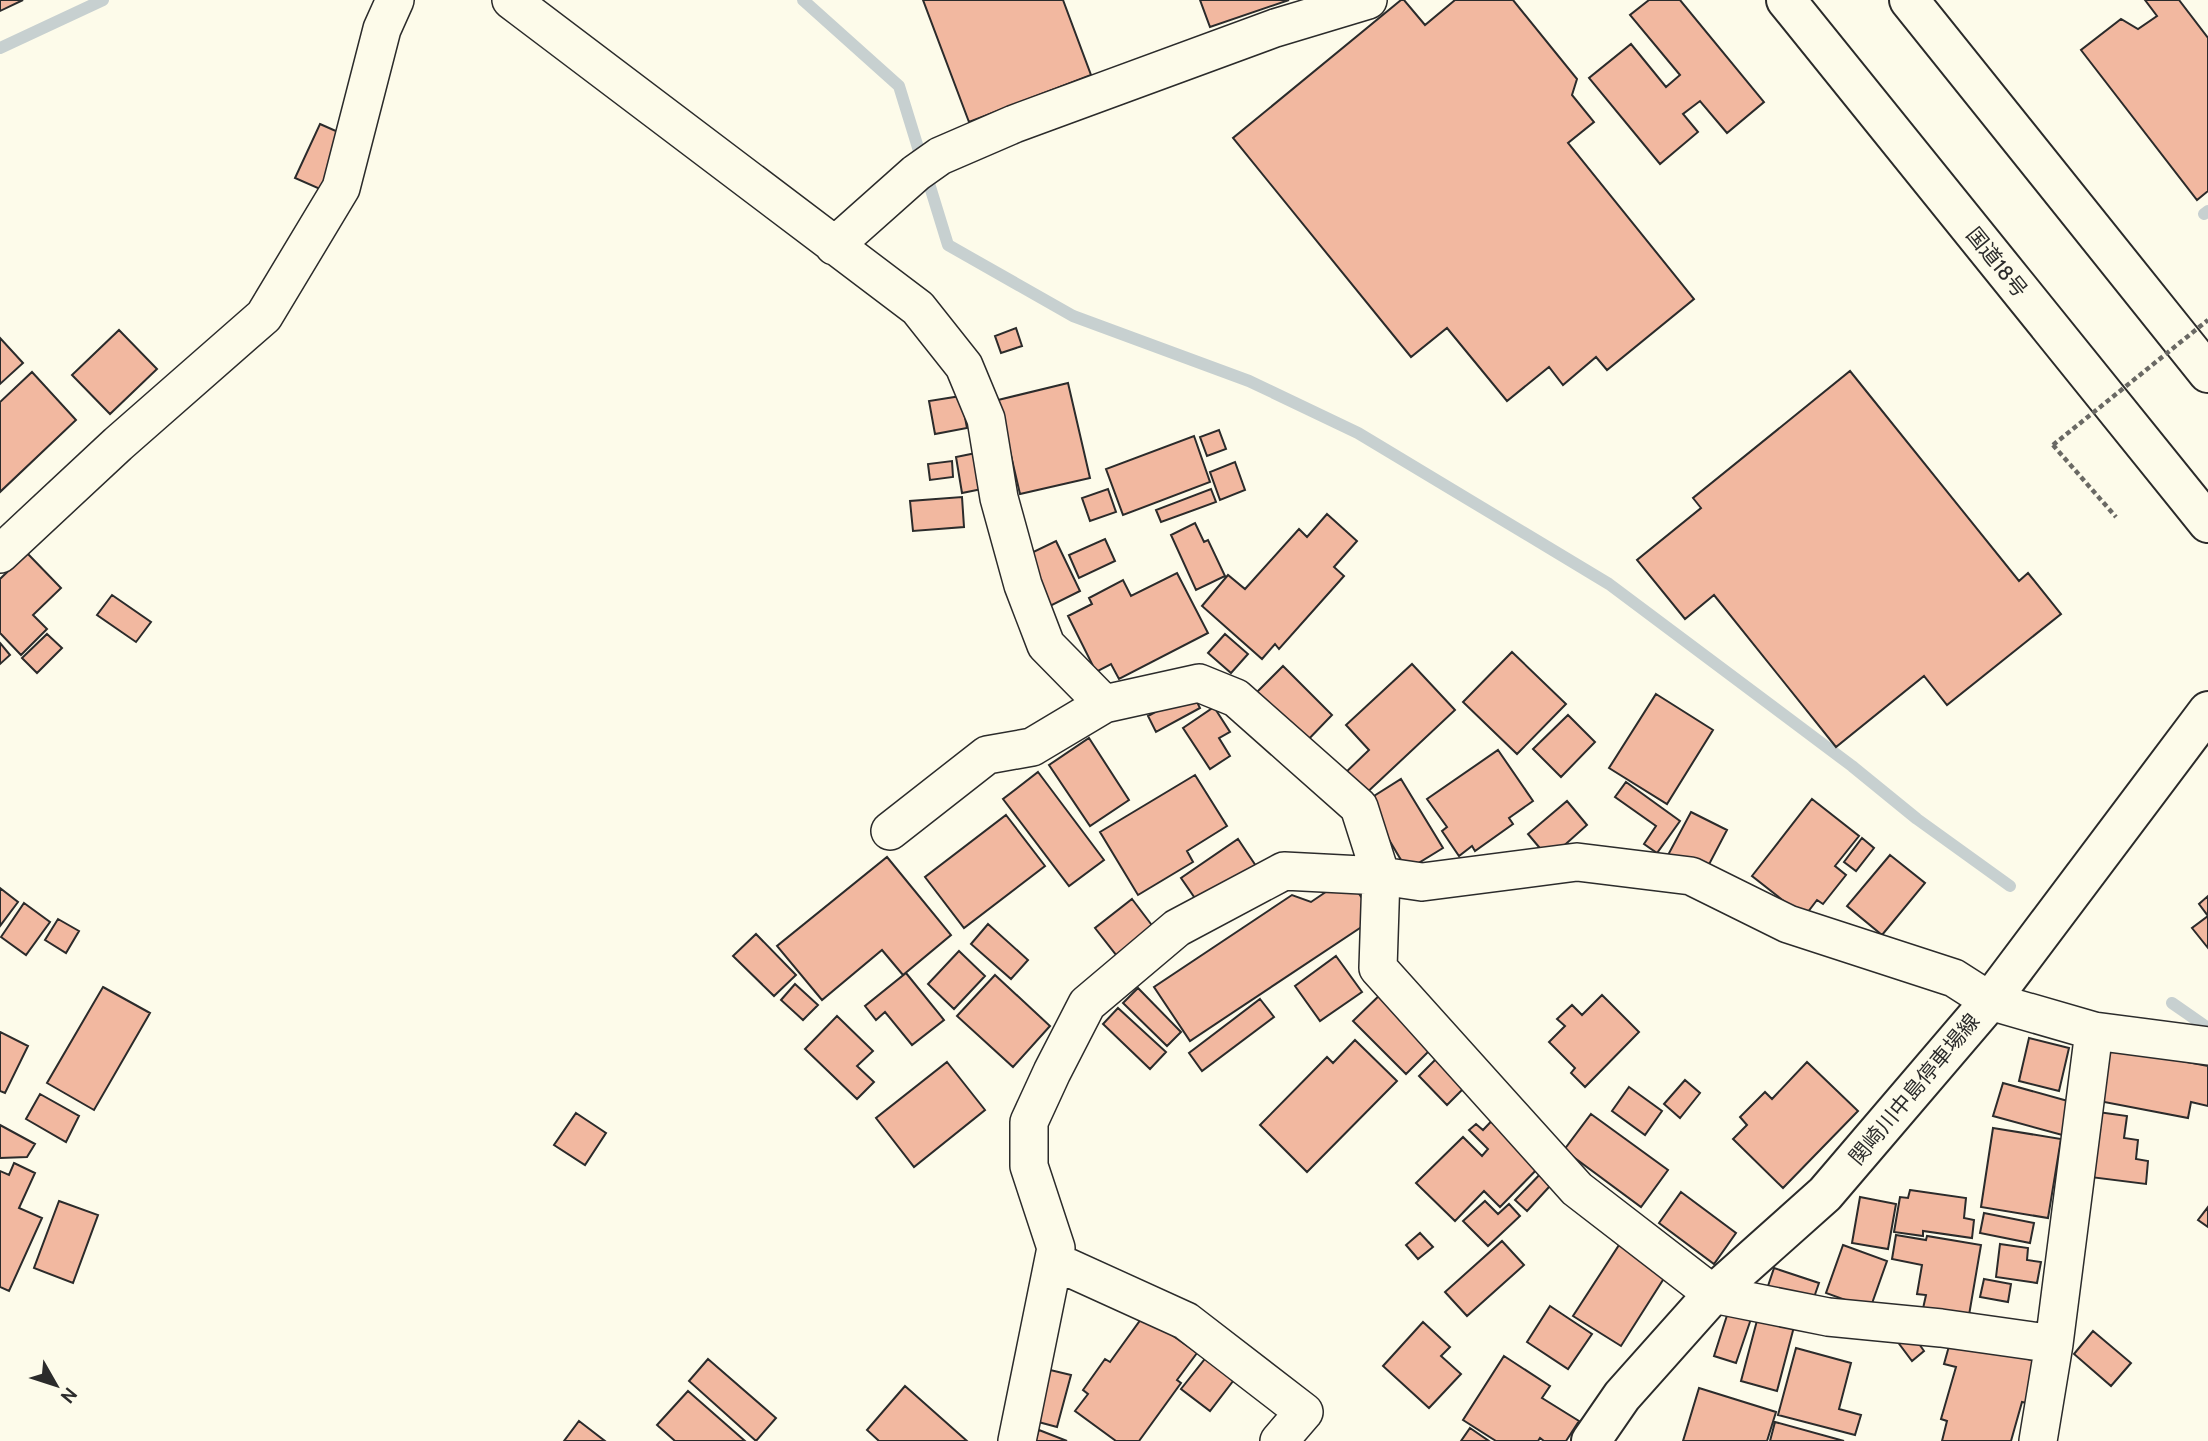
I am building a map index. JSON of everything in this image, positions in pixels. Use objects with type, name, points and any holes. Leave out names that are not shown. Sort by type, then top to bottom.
[{"type":"main road","name":"国道18号","points":[[1786,0],[2208,523]]},
{"type":"main road","points":[[1909,0],[2208,373]]},
{"type":"main road","name":"関崎川中島停車場線","points":[[1591,1441],[1622,1396],[1713,1294],[1825,1194],[1990,1000],[2208,711]]},
{"type":"street","points":[[0,554],[118,444],[264,316],[341,188],[382,29],[395,0]]},
{"type":"street","points":[[511,0],[918,308],[964,366],[986,419],[999,498],[1023,585],[1046,645],[1104,704]]},
{"type":"street","points":[[834,246],[928,165],[1014,124],[1275,28],[1368,0]]},
{"type":"street","points":[[890,831],[987,755],[1032,747],[1104,704],[1199,683],[1236,698],[1359,807],[1381,876],[1378,968],[1577,1189],[1713,1294],[1828,1317],[1941,1328],[2054,1345]]},
{"type":"street","points":[[1017,1441],[1056,1248],[1029,1166],[1029,1122],[1087,1004],[1177,928],[1284,871],[1381,876],[1422,882],[1577,862],[1690,876],[1788,923],[1954,978],[1990,1000],[2094,1031],[2208,1046]]},
{"type":"street","points":[[2038,1441],[2054,1345],[2094,1031]]},
{"type":"street","points":[[1054,1261],[1186,1321],[1304,1412],[1279,1441]]},
{"type":"path","points":[[2116,517],[2053,445],[2208,320]]},
{"type":"building","points":[[0,0],[23,0],[0,11]]},
{"type":"building","points":[[923,0],[1063,0],[1091,75],[969,122]]},
{"type":"building","points":[[1200,0],[1289,0],[1210,27]]},
{"type":"building","points":[[1404,0],[1425,25],[1455,0],[1513,0],[1577,79],[1572,95],[1594,122],[1568,143],[1694,299],[1607,370],[1596,357],[1563,385],[1549,367],[1507,401],[1447,328],[1411,357],[1233,138]]},
{"type":"building","points":[[1649,0],[1680,0],[1764,102],[1727,133],[1700,101],[1683,114],[1698,132],[1660,164],[1589,78],[1631,44],[1666,87],[1680,75],[1630,15]]},
{"type":"building","points":[[2145,0],[2179,0],[2208,38],[2208,191],[2197,200],[2081,50],[2121,19],[2138,29],[2157,16]]},
{"type":"building","points":[[320,124],[345,135],[320,189],[295,178]]},
{"type":"building","points":[[1016,328],[1022,346],[1001,353],[995,336]]},
{"type":"building","points":[[119,330],[157,369],[110,414],[72,375]]},
{"type":"building","points":[[0,338],[23,363],[0,384]]},
{"type":"building","points":[[1850,371],[2019,581],[2028,573],[2061,614],[1947,705],[1924,676],[1836,747],[1714,595],[1685,619],[1637,560],[1701,508],[1693,498]]},
{"type":"building","points":[[32,372],[76,420],[0,492],[0,402]]},
{"type":"building","points":[[1068,383],[1090,478],[1020,494],[998,400]]},
{"type":"building","points":[[961,396],[967,428],[935,434],[929,401]]},
{"type":"building","points":[[1219,430],[1226,449],[1207,456],[1200,437]]},
{"type":"building","points":[[1194,436],[1210,482],[1123,515],[1106,469]]},
{"type":"building","points":[[976,453],[982,489],[962,493],[956,457]]},
{"type":"building","points":[[952,461],[953,477],[930,480],[928,464]]},
{"type":"building","points":[[1235,462],[1245,490],[1220,500],[1210,472]]},
{"type":"building","points":[[1108,489],[1116,512],[1090,521],[1082,498]]},
{"type":"building","points":[[1211,489],[1216,502],[1161,522],[1156,510]]},
{"type":"building","points":[[962,497],[964,527],[913,531],[910,501]]},
{"type":"building","points":[[1327,514],[1357,541],[1334,567],[1344,576],[1279,649],[1275,644],[1262,659],[1202,606],[1228,575],[1245,589],[1299,529],[1307,537]]},
{"type":"building","points":[[1195,523],[1204,542],[1208,540],[1225,576],[1196,590],[1171,535]]},
{"type":"building","points":[[1105,539],[1115,561],[1079,578],[1069,555]]},
{"type":"building","points":[[1056,541],[1080,591],[1050,606],[1025,556]]},
{"type":"building","points":[[27,553],[61,588],[33,615],[47,629],[21,655],[0,633],[0,579]]},
{"type":"building","points":[[1177,573],[1208,633],[1119,679],[1111,664],[1096,672],[1068,616],[1092,604],[1089,598],[1123,580],[1131,596]]},
{"type":"building","points":[[112,595],[151,622],[136,642],[97,615]]},
{"type":"building","points":[[47,634],[62,648],[37,673],[22,658]]},
{"type":"building","points":[[1225,634],[1248,654],[1231,673],[1208,653]]},
{"type":"building","points":[[0,643],[10,655],[0,664]]},
{"type":"building","points":[[1512,652],[1566,704],[1517,754],[1463,702]]},
{"type":"building","points":[[1412,664],[1455,710],[1361,798],[1342,776],[1369,750],[1346,725]]},
{"type":"building","points":[[1283,666],[1332,715],[1303,745],[1253,696]]},
{"type":"building","points":[[1192,692],[1200,708],[1156,732],[1148,716]]},
{"type":"building","points":[[1656,694],[1713,730],[1667,804],[1609,768]]},
{"type":"building","points":[[1214,707],[1230,732],[1219,738],[1230,756],[1210,769],[1183,728]]},
{"type":"building","points":[[1568,715],[1595,742],[1561,777],[1533,749]]},
{"type":"building","points":[[1089,738],[1129,800],[1090,826],[1049,765]]},
{"type":"building","points":[[1498,750],[1533,801],[1509,818],[1513,824],[1475,851],[1472,846],[1459,856],[1442,831],[1447,827],[1427,799]]},
{"type":"building","points":[[1038,772],[1104,860],[1069,886],[1003,799]]},
{"type":"building","points":[[1195,775],[1227,826],[1187,851],[1193,862],[1138,895],[1100,832]]},
{"type":"building","points":[[1401,779],[1443,848],[1407,870],[1366,801]]},
{"type":"building","points":[[1626,782],[1680,821],[1657,853],[1644,844],[1656,826],[1615,797]]},
{"type":"building","points":[[1812,799],[1859,836],[1835,866],[1846,875],[1823,904],[1817,900],[1804,917],[1752,876]]},
{"type":"building","points":[[1567,801],[1587,825],[1549,859],[1528,834]]},
{"type":"building","points":[[1691,812],[1727,830],[1704,874],[1668,855]]},
{"type":"building","points":[[1006,815],[1045,866],[964,928],[925,877]]},
{"type":"building","points":[[1862,838],[1874,848],[1856,871],[1844,862]]},
{"type":"building","points":[[1238,839],[1256,866],[1199,904],[1181,878]]},
{"type":"building","points":[[1890,855],[1925,883],[1882,935],[1847,906]]},
{"type":"building","points":[[887,857],[951,935],[903,975],[882,950],[822,1000],[777,946]]},
{"type":"building","points":[[1348,877],[1375,918],[1190,1041],[1154,987],[1292,895],[1311,902]]},
{"type":"building","points":[[0,888],[18,902],[0,926]]},
{"type":"building","points":[[2208,896],[2208,916],[2199,904]]},
{"type":"building","points":[[1132,899],[1154,928],[1117,956],[1095,928]]},
{"type":"building","points":[[24,903],[50,922],[26,955],[1,937]]},
{"type":"building","points":[[2208,916],[2208,948],[2192,928]]},
{"type":"building","points":[[58,919],[79,931],[66,953],[45,940]]},
{"type":"building","points":[[988,924],[1028,960],[1011,979],[971,944]]},
{"type":"building","points":[[756,934],[796,975],[774,996],[733,956]]},
{"type":"building","points":[[959,951],[985,976],[954,1009],[928,984]]},
{"type":"building","points":[[1336,956],[1362,992],[1320,1021],[1295,986]]},
{"type":"building","points":[[906,973],[944,1020],[912,1045],[885,1012],[876,1020],[865,1006]]},
{"type":"building","points":[[995,975],[1050,1026],[1013,1067],[957,1016]]},
{"type":"building","points":[[795,984],[818,1005],[803,1020],[781,1000]]},
{"type":"building","points":[[103,987],[150,1013],[94,1110],[47,1083]]},
{"type":"building","points":[[1138,988],[1181,1032],[1167,1046],[1123,1003]]},
{"type":"building","points":[[1385,990],[1437,1043],[1406,1074],[1353,1021]]},
{"type":"building","points":[[1602,995],[1639,1032],[1585,1087],[1571,1073],[1575,1068],[1549,1042],[1565,1026],[1557,1019],[1572,1005],[1582,1015]]},
{"type":"building","points":[[1260,999],[1274,1017],[1202,1071],[1189,1053]]},
{"type":"building","points":[[1118,1008],[1166,1052],[1150,1069],[1103,1024]]},
{"type":"building","points":[[837,1016],[873,1051],[857,1066],[874,1082],[857,1099],[805,1049]]},
{"type":"building","points":[[0,1032],[28,1046],[5,1093],[0,1091]]},
{"type":"building","points":[[2029,1038],[2069,1048],[2059,1091],[2019,1081]]},
{"type":"building","points":[[1355,1040],[1397,1081],[1307,1172],[1260,1125],[1327,1057],[1333,1063]]},
{"type":"building","points":[[2109,1047],[2208,1066],[2208,1106],[2191,1102],[2188,1118],[2099,1101]]},
{"type":"building","points":[[1442,1053],[1470,1082],[1447,1105],[1419,1076]]},
{"type":"building","points":[[947,1062],[985,1110],[914,1167],[876,1118]]},
{"type":"building","points":[[1807,1062],[1858,1111],[1783,1188],[1733,1139],[1747,1125],[1740,1117],[1765,1092],[1772,1099]]},
{"type":"building","points":[[1685,1080],[1700,1093],[1680,1118],[1664,1104]]},
{"type":"building","points":[[2003,1083],[2075,1103],[2066,1136],[1993,1116]]},
{"type":"building","points":[[1629,1087],[1662,1111],[1645,1135],[1612,1111]]},
{"type":"building","points":[[40,1094],[79,1116],[66,1142],[26,1119]]},
{"type":"building","points":[[1502,1110],[1549,1157],[1500,1207],[1484,1191],[1455,1221],[1416,1183],[1463,1137],[1482,1156],[1488,1149],[1469,1130],[1476,1124],[1483,1130]]},
{"type":"building","points":[[2098,1112],[2127,1116],[2124,1138],[2138,1140],[2136,1159],[2148,1161],[2146,1184],[2090,1177]]},
{"type":"building","points":[[576,1113],[606,1133],[585,1165],[554,1145]]},
{"type":"building","points":[[1591,1114],[1668,1170],[1641,1207],[1564,1150]]},
{"type":"building","points":[[0,1125],[35,1144],[27,1157],[0,1158]]},
{"type":"building","points":[[1993,1128],[2061,1139],[2048,1218],[1981,1207]]},
{"type":"building","points":[[14,1163],[35,1173],[19,1208],[42,1218],[9,1291],[0,1287],[0,1171],[9,1175]]},
{"type":"building","points":[[1549,1165],[1560,1175],[1527,1211],[1515,1200]]},
{"type":"building","points":[[1910,1190],[1966,1198],[1964,1218],[1974,1220],[1972,1238],[1923,1231],[1923,1236],[1894,1232],[1900,1197],[1908,1198]]},
{"type":"building","points":[[1681,1192],[1736,1233],[1714,1264],[1659,1223]]},
{"type":"building","points":[[1860,1197],[1896,1204],[1888,1249],[1852,1243]]},
{"type":"building","points":[[59,1201],[98,1215],[73,1283],[34,1268]]},
{"type":"building","points":[[1485,1201],[1498,1214],[1509,1204],[1520,1216],[1488,1246],[1463,1221]]},
{"type":"building","points":[[2208,1207],[2208,1227],[2198,1220]]},
{"type":"building","points":[[1984,1213],[2034,1223],[2030,1243],[1980,1233]]},
{"type":"building","points":[[1420,1233],[1433,1247],[1418,1259],[1406,1245]]},
{"type":"building","points":[[1896,1235],[1926,1240],[1927,1236],[1981,1245],[1968,1321],[1922,1313],[1926,1295],[1917,1294],[1922,1265],[1892,1259]]},
{"type":"building","points":[[1502,1241],[1524,1265],[1467,1316],[1445,1292]]},
{"type":"building","points":[[1621,1242],[1668,1272],[1621,1346],[1573,1316]]},
{"type":"building","points":[[2000,1244],[2028,1248],[2027,1260],[2041,1262],[2037,1283],[1996,1277]]},
{"type":"building","points":[[1843,1245],[1887,1261],[1870,1309],[1826,1293]]},
{"type":"building","points":[[1774,1268],[1819,1283],[1811,1306],[1766,1292]]},
{"type":"building","points":[[1984,1279],[2011,1284],[2008,1302],[1980,1297]]},
{"type":"building","points":[[1550,1306],[1592,1334],[1568,1369],[1527,1342]]},
{"type":"building","points":[[1730,1306],[1753,1313],[1736,1363],[1714,1356]]},
{"type":"building","points":[[1759,1313],[1795,1323],[1777,1391],[1741,1381]]},
{"type":"building","points":[[1144,1315],[1197,1353],[1177,1380],[1181,1383],[1139,1441],[1116,1441],[1075,1411],[1088,1394],[1083,1390],[1105,1359],[1110,1362]]},
{"type":"building","points":[[1423,1322],[1450,1347],[1441,1356],[1461,1374],[1429,1408],[1383,1366]]},
{"type":"building","points":[[1910,1331],[1924,1351],[1912,1361],[1897,1341]]},
{"type":"building","points":[[2093,1331],[2131,1363],[2111,1386],[2074,1354]]},
{"type":"building","points":[[1951,1339],[2043,1363],[2031,1404],[2022,1402],[2011,1441],[1942,1441],[1947,1421],[1941,1419],[1956,1367],[1944,1364]]},
{"type":"building","points":[[1796,1348],[1851,1363],[1839,1409],[1861,1415],[1855,1435],[1778,1415]]},
{"type":"building","points":[[1212,1350],[1240,1372],[1210,1411],[1181,1389]]},
{"type":"building","points":[[1504,1356],[1550,1386],[1542,1398],[1579,1421],[1566,1441],[1544,1441],[1540,1438],[1538,1441],[1496,1441],[1463,1420]]},
{"type":"building","points":[[708,1359],[776,1418],[756,1441],[689,1381]]},
{"type":"building","points":[[1046,1369],[1071,1375],[1057,1427],[1031,1420]]},
{"type":"building","points":[[905,1386],[967,1441],[879,1441],[867,1430]]},
{"type":"building","points":[[1699,1388],[1776,1412],[1767,1441],[1683,1441]]},
{"type":"building","points":[[688,1391],[745,1441],[675,1441],[657,1425]]},
{"type":"building","points":[[579,1421],[605,1441],[564,1441]]},
{"type":"building","points":[[1775,1422],[1844,1441],[1770,1441]]},
{"type":"building","points":[[1470,1428],[1489,1441],[1461,1441]]},
{"type":"building","points":[[1039,1430],[1067,1441],[1035,1441]]},
{"type":"waterway","points":[[0,48],[103,0]]},
{"type":"waterway","points":[[803,0],[899,86],[948,245],[1073,316],[1249,381],[1358,433],[1609,584],[1852,766],[1917,819],[2010,886]]},
{"type":"waterway","points":[[2204,214],[2208,211]]},
{"type":"waterway","points":[[2172,1003],[2208,1028]]}]
